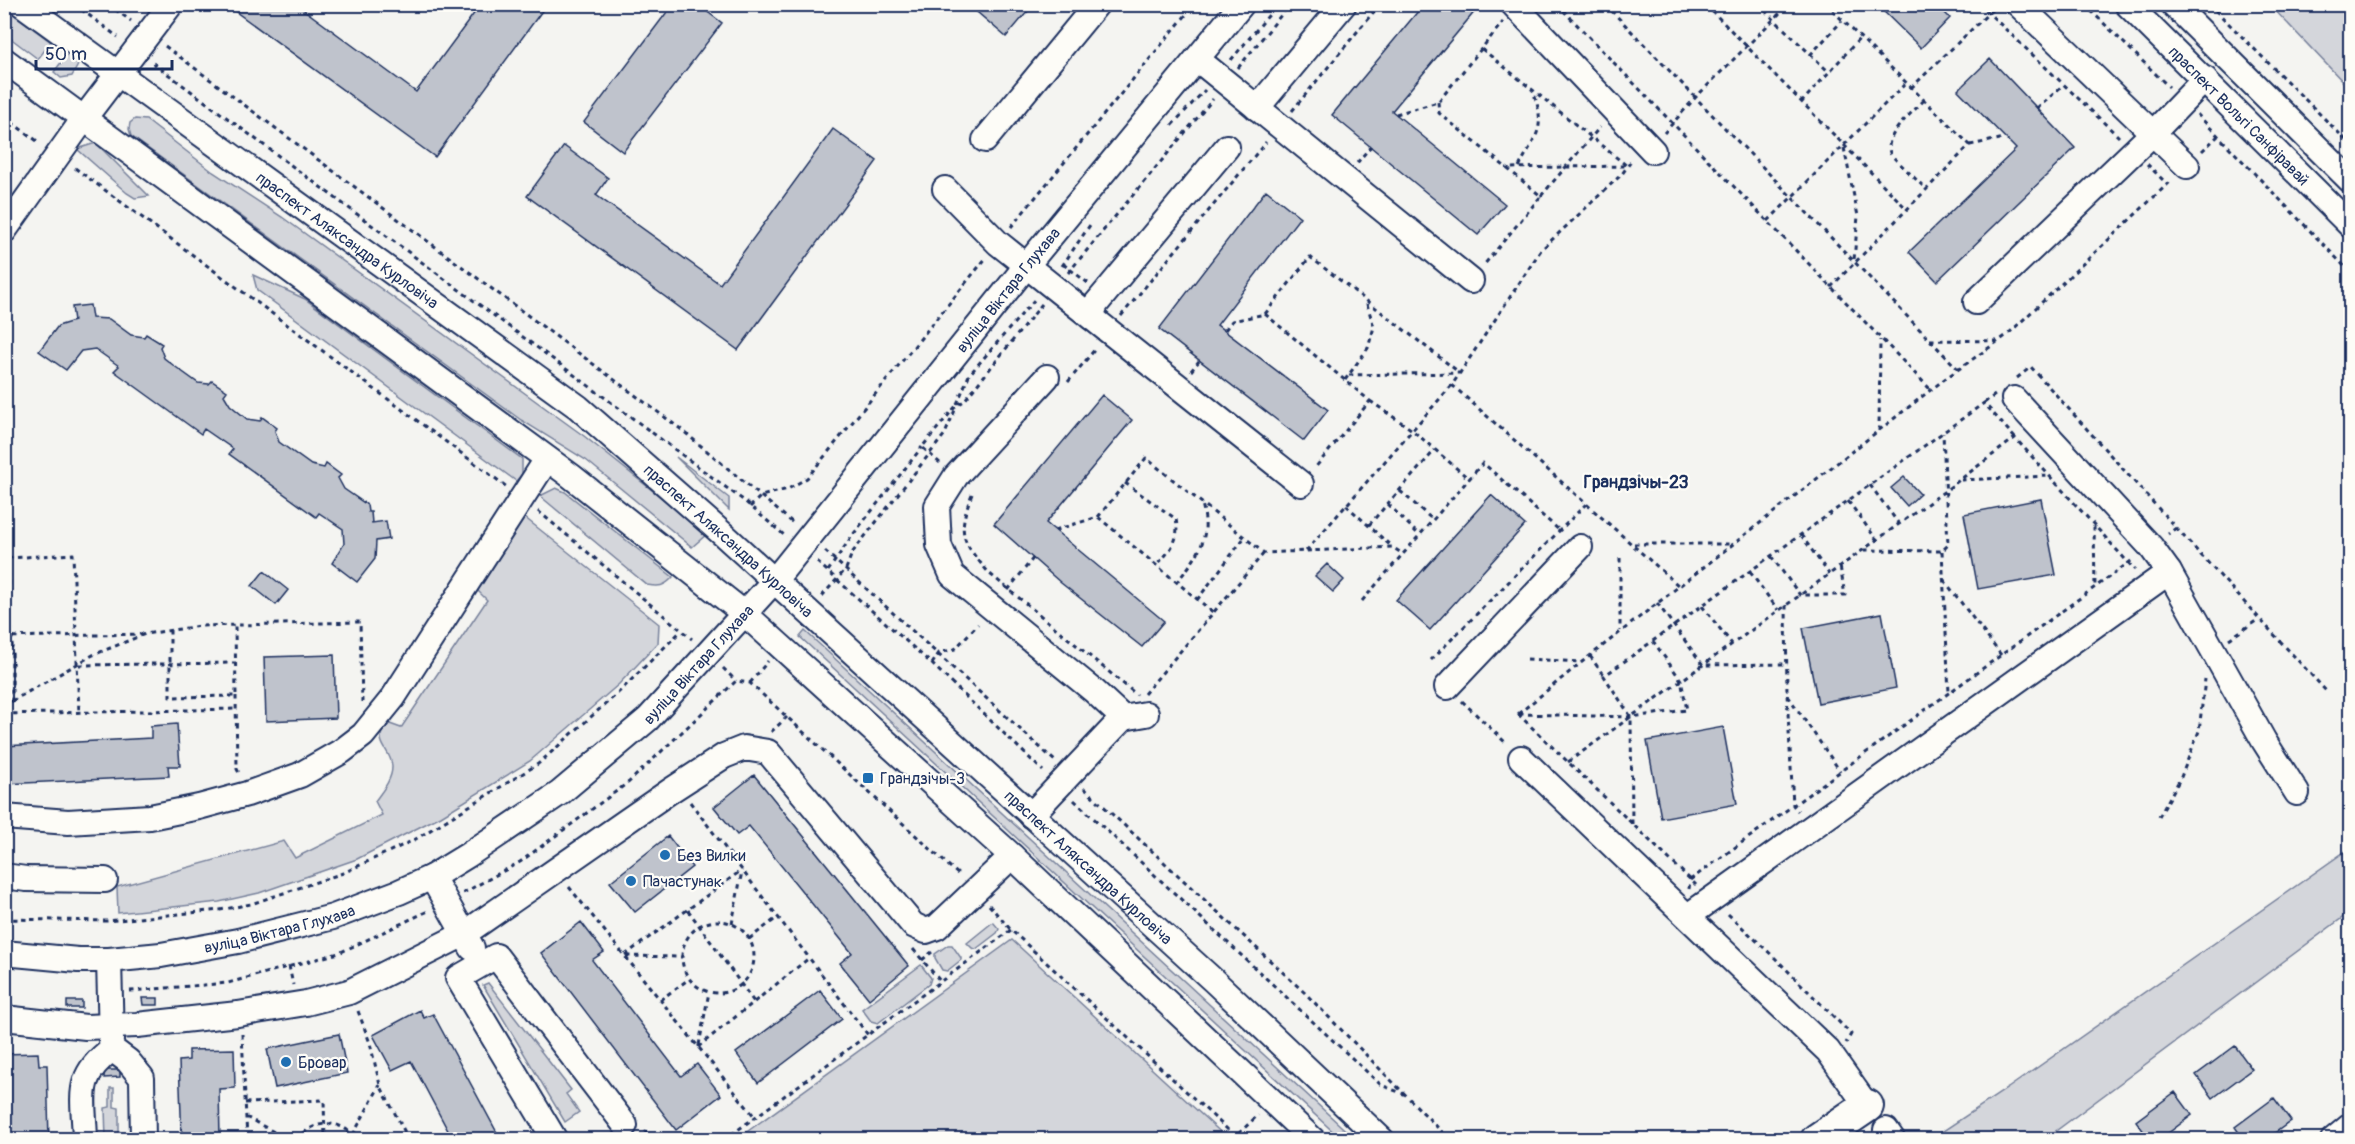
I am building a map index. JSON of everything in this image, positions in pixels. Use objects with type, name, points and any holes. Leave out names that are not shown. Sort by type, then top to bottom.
[{"type":"main road","points":[[1817,1140],[1867,1106]]},
{"type":"street","name":"праспект Аляксандра Курловіча","points":[[22,4],[578,407],[774,581],[1205,973],[1382,1140]]},
{"type":"street","points":[[4,231],[57,155],[171,4]]},
{"type":"street","points":[[985,140],[1097,4]]},
{"type":"street","name":"вуліца Віктара Глухава","points":[[4,953],[78,960],[109,960],[161,955],[238,941],[333,916],[399,892],[432,877],[560,793],[648,719],[774,581],[1027,265],[1242,4]]},
{"type":"street","points":[[1257,108],[1344,4]]},
{"type":"street","points":[[2018,4],[2187,166]]},
{"type":"street","name":"праспект Вольгі Санфіравай","points":[[2127,4],[2350,225]]},
{"type":"street","name":"праспект Вольгі Санфіравай","points":[[2173,4],[2350,180]]},
{"type":"street","points":[[1514,6],[1652,149]]},
{"type":"street","points":[[1197,58],[1471,281]]},
{"type":"street","points":[[4,60],[85,117],[547,459],[745,614],[1012,856],[1313,1140]]},
{"type":"street","points":[[1976,302],[2153,133],[2205,79]]},
{"type":"street","points":[[1091,317],[1096,304],[1227,147]]},
{"type":"street","points":[[945,189],[998,243],[1301,484]]},
{"type":"street","points":[[1031,815],[1064,780],[1134,716],[1094,691],[952,575],[939,545],[937,506],[956,476],[1047,377]]},
{"type":"street","points":[[2010,389],[2151,547],[2169,572],[2264,741],[2297,793]]},
{"type":"street","points":[[4,817],[68,822],[150,817],[247,794],[300,775],[342,751],[363,735],[393,698],[547,459]]},
{"type":"street","points":[[1448,687],[1580,547]]},
{"type":"street","points":[[1688,916],[2169,572]]},
{"type":"street","points":[[4,1018],[86,1027],[111,1037],[327,998],[348,992],[464,934],[669,791],[724,756],[744,748],[768,752],[913,925],[926,931],[937,927],[1012,856]]},
{"type":"street","points":[[1521,758],[1828,1051],[1867,1106]]},
{"type":"street","points":[[4,876],[26,879],[105,880]]},
{"type":"street","points":[[432,877],[481,963]]},
{"type":"street","points":[[555,1140],[458,978],[496,956],[625,1125]]},
{"type":"street","points":[[85,1140],[84,1080],[111,1037],[109,960]]},
{"type":"street","points":[[111,1037],[142,1078],[143,1140]]},
{"type":"street","points":[[2333,1140],[2350,1126]]},
{"type":"path","points":[[74,4],[142,42],[682,430],[761,496],[750,507],[142,42],[108,4]]},
{"type":"path","points":[[1171,126],[1222,79],[1278,4]]},
{"type":"path","points":[[956,406],[963,401],[1052,285],[1222,79],[1290,4]]},
{"type":"path","points":[[1280,126],[1380,4]]},
{"type":"path","points":[[1557,4],[1931,390]]},
{"type":"path","points":[[1605,4],[1958,369]]},
{"type":"path","points":[[1705,4],[1745,48],[1906,209]]},
{"type":"path","points":[[1758,4],[1829,72]]},
{"type":"path","points":[[1306,551],[1452,385],[1541,250],[1622,174],[1627,166],[1652,149],[1695,98],[1789,4]]},
{"type":"path","points":[[1826,4],[1970,146]]},
{"type":"path","points":[[1979,4],[2167,184]]},
{"type":"path","points":[[1911,88],[1998,4]]},
{"type":"path","points":[[2084,4],[2183,100],[2350,272]]},
{"type":"path","points":[[2209,4],[2350,144]]},
{"type":"path","points":[[1396,114],[1438,102],[1514,6]]},
{"type":"path","points":[[1810,54],[1843,21]]},
{"type":"path","points":[[1801,103],[1860,38]]},
{"type":"path","points":[[1482,49],[1627,166]]},
{"type":"path","points":[[1768,221],[1906,83]]},
{"type":"path","points":[[2037,109],[2063,85]]},
{"type":"path","points":[[1519,167],[1539,132],[1541,113],[1533,89]]},
{"type":"path","points":[[1924,100],[1890,139],[1888,149],[1891,155],[1926,189]]},
{"type":"path","points":[[1438,102],[1439,113],[1541,196]]},
{"type":"path","points":[[1471,281],[1615,110]]},
{"type":"path","points":[[4,117],[522,498],[696,642]]},
{"type":"path","points":[[1518,714],[1878,431],[1998,341],[2218,136]]},
{"type":"path","points":[[1831,287],[1970,146],[2005,138]]},
{"type":"path","points":[[1844,146],[1858,216],[1854,262]]},
{"type":"path","points":[[1125,311],[1253,158]]},
{"type":"path","points":[[1506,168],[1627,166]]},
{"type":"path","points":[[1090,225],[1052,285],[969,375],[945,434],[852,553],[846,569],[837,580],[1305,993],[1450,1140]]},
{"type":"path","points":[[1225,330],[1232,321],[1265,314],[1310,256],[1460,372]]},
{"type":"path","points":[[1345,380],[1368,348],[1374,327],[1365,299]]},
{"type":"path","points":[[1265,314],[1370,401],[1411,429],[1469,479]]},
{"type":"path","points":[[1878,431],[1880,338]]},
{"type":"path","points":[[1930,340],[1998,341]]},
{"type":"path","points":[[6,351],[8,538]]},
{"type":"path","points":[[1604,676],[1984,403],[2010,389],[2031,367],[2327,692]]},
{"type":"path","points":[[1349,375],[1460,372]]},
{"type":"path","points":[[1452,385],[1679,586]]},
{"type":"path","points":[[1301,484],[1370,401]]},
{"type":"path","points":[[1984,403],[2128,563]]},
{"type":"path","points":[[1862,550],[1942,551],[1948,545],[1942,433]]},
{"type":"path","points":[[1568,762],[1945,491],[2015,438]]},
{"type":"path","points":[[828,571],[852,536],[922,447]]},
{"type":"path","points":[[1369,525],[1435,450]]},
{"type":"path","points":[[1055,530],[1098,517],[1146,458],[1264,553],[1392,547]]},
{"type":"path","points":[[1362,601],[1483,463],[1560,531]]},
{"type":"path","points":[[1959,480],[2050,477]]},
{"type":"path","points":[[1125,483],[1176,519],[1178,532],[1172,548],[1156,566]]},
{"type":"path","points":[[1870,485],[1899,524]]},
{"type":"path","points":[[1400,491],[1433,520]]},
{"type":"path","points":[[972,492],[963,517],[962,536],[974,555],[990,573],[1140,698],[1264,553]]},
{"type":"path","points":[[1848,501],[1876,540]]},
{"type":"path","points":[[1176,583],[1194,561],[1202,546],[1206,528],[1202,503]]},
{"type":"path","points":[[1388,504],[1419,535]]},
{"type":"path","points":[[1431,660],[1586,504]]},
{"type":"path","points":[[1346,505],[1392,547],[1403,554]]},
{"type":"path","points":[[1098,517],[1214,614]]},
{"type":"path","points":[[2094,525],[2095,587]]},
{"type":"path","points":[[1690,879],[2176,528]]},
{"type":"path","points":[[1801,534],[1829,574]]},
{"type":"path","points":[[1197,600],[1244,537]]},
{"type":"path","points":[[1632,544],[1733,544]]},
{"type":"path","points":[[1942,551],[1949,693]]},
{"type":"path","points":[[12,701],[12,637],[6,557],[73,554],[79,714]]},
{"type":"path","points":[[1771,556],[1800,595]]},
{"type":"path","points":[[932,664],[939,653],[955,649],[1034,557]]},
{"type":"path","points":[[1620,558],[1620,632]]},
{"type":"path","points":[[1800,595],[1845,595],[1840,566]]},
{"type":"path","points":[[846,569],[939,653],[1064,780],[1381,1086],[1406,1095]]},
{"type":"path","points":[[1750,572],[1778,610]]},
{"type":"path","points":[[1944,580],[2001,655]]},
{"type":"path","points":[[1657,603],[1703,665]]},
{"type":"path","points":[[1786,605],[1787,694],[1793,805],[1812,827]]},
{"type":"path","points":[[1702,606],[1732,644]]},
{"type":"path","points":[[2159,818],[2181,777],[2199,731],[2205,684],[2201,657],[2259,619]]},
{"type":"path","points":[[4,637],[145,634],[200,626],[360,622],[362,708]]},
{"type":"path","points":[[235,625],[237,769],[247,794]]},
{"type":"path","points":[[170,630],[170,697],[236,696]]},
{"type":"path","points":[[4,919],[107,921],[220,910],[251,904],[343,873],[414,840],[538,764],[619,692],[681,631]]},
{"type":"path","points":[[4,708],[12,701],[93,655],[145,634]]},
{"type":"path","points":[[1518,714],[1630,717],[1687,710],[1681,680],[1653,641]]},
{"type":"path","points":[[1590,656],[1630,717],[1632,824]]},
{"type":"path","points":[[1527,659],[1582,662]]},
{"type":"path","points":[[77,665],[236,663]]},
{"type":"path","points":[[718,663],[736,681],[750,683],[976,891],[1011,930],[1235,1138],[1273,1101]]},
{"type":"path","points":[[1703,665],[1788,664]]},
{"type":"path","points":[[454,898],[520,862],[629,782],[736,681]]},
{"type":"path","points":[[1448,687],[1521,758]]},
{"type":"path","points":[[1787,694],[1840,771]]},
{"type":"path","points":[[4,714],[236,709]]},
{"type":"path","points":[[1518,714],[1775,958],[1851,1034]]},
{"type":"path","points":[[687,798],[869,1035]]},
{"type":"path","points":[[624,956],[742,870]]},
{"type":"path","points":[[732,924],[742,870]]},
{"type":"path","points":[[566,884],[756,1117]]},
{"type":"path","points":[[129,991],[228,983],[339,953],[430,910]]},
{"type":"path","points":[[688,910],[754,1002]]},
{"type":"path","points":[[749,939],[778,917]]},
{"type":"path","points":[[720,921],[742,930],[749,939],[754,962],[750,974],[741,985],[733,990],[721,993],[709,992],[698,987],[689,979],[682,957],[684,945],[689,935],[700,927],[709,922],[720,921]]},
{"type":"path","points":[[724,1140],[1011,930]]},
{"type":"path","points":[[907,942],[941,982]]},
{"type":"path","points":[[624,956],[682,957]]},
{"type":"path","points":[[698,1047],[809,957]]},
{"type":"path","points":[[660,1000],[689,979]]},
{"type":"path","points":[[698,1047],[709,992]]},
{"type":"path","points":[[357,1008],[370,1042],[381,1085],[409,1140]]},
{"type":"path","points":[[242,1032],[247,1140]]},
{"type":"path","points":[[353,1135],[381,1085]]},
{"type":"path","points":[[245,1103],[324,1101],[325,1140]]},
{"type":"path","points":[[246,1117],[289,1140]]},
{"type":"path","points":[[297,1140],[302,1133],[313,1126],[325,1123],[335,1124],[353,1135],[356,1140]]},
{"type":"shaded area","points":[[2270,5],[2350,5],[2350,89]]},
{"type":"shaded area","points":[[5,8],[51,42],[38,59],[5,34]]},
{"type":"shaded area","points":[[68,53],[74,57],[78,65],[72,76],[61,78],[54,72]]},
{"type":"shaded area","points":[[135,119],[146,120],[213,172],[282,217],[584,436],[707,534],[692,547],[586,460],[521,420],[131,136],[130,123]]},
{"type":"shaded area","points":[[96,143],[149,196],[135,198],[127,193],[77,149]]},
{"type":"shaded area","points":[[253,275],[305,299],[522,459],[522,474],[516,481],[257,290]]},
{"type":"shaded area","points":[[676,457],[729,498],[729,510]]},
{"type":"shaded area","points":[[556,488],[565,492],[673,577],[661,586],[647,585],[540,496]]},
{"type":"shaded area","points":[[524,517],[659,624],[658,643],[619,684],[530,761],[441,816],[357,859],[259,893],[219,902],[118,913],[117,887],[284,841],[295,858],[382,815],[375,801],[392,772],[389,755],[382,742],[383,730],[387,723],[401,728],[487,600],[475,588]]},
{"type":"shaded area","points":[[805,631],[1355,1139],[1341,1139],[800,637]]},
{"type":"shaded area","points":[[2350,848],[2350,912],[2045,1139],[1931,1139],[2008,1088]]},
{"type":"shaded area","points":[[993,922],[999,929],[997,933],[976,949],[967,943]]},
{"type":"shaded area","points":[[1012,940],[1228,1139],[737,1139]]},
{"type":"shaded area","points":[[948,945],[952,945],[961,960],[947,971],[942,970],[935,954]]},
{"type":"shaded area","points":[[921,965],[931,978],[929,984],[878,1023],[871,1021],[862,1009]]},
{"type":"shaded area","points":[[488,983],[571,1090],[566,1094],[579,1112],[565,1122],[483,985]]},
{"type":"shaded area","points":[[110,1088],[114,1088],[114,1107],[119,1108],[119,1139],[106,1139],[105,1108],[110,1107]]},
{"type":"building","points":[[225,4],[296,4],[416,92],[481,4],[547,4],[435,157]]},
{"type":"building","points":[[673,4],[697,4],[722,23],[623,152],[584,122]]},
{"type":"building","points":[[971,4],[1034,4],[1006,37],[970,6]]},
{"type":"building","points":[[1424,4],[1469,4],[1476,10],[1392,111],[1505,204],[1478,235],[1332,115]]},
{"type":"building","points":[[1876,4],[1936,4],[1950,18],[1921,48]]},
{"type":"building","points":[[1990,59],[2075,148],[1937,281],[1909,252],[2016,149],[1958,90]]},
{"type":"building","points":[[833,129],[877,161],[738,350],[527,196],[564,146],[608,178],[596,195],[720,284]]},
{"type":"building","points":[[1266,190],[1300,217],[1217,325],[1328,410],[1304,441],[1159,329]]},
{"type":"building","points":[[90,305],[92,318],[109,319],[131,335],[144,337],[146,334],[162,344],[160,347],[164,358],[198,383],[209,384],[212,381],[227,391],[224,395],[230,405],[247,419],[260,421],[262,417],[277,428],[275,431],[279,442],[311,465],[324,468],[326,464],[341,475],[338,478],[344,489],[367,505],[368,512],[371,512],[372,523],[386,521],[389,539],[376,541],[375,559],[357,582],[332,563],[344,544],[343,529],[319,513],[316,517],[229,454],[233,449],[204,429],[201,434],[114,371],[119,366],[95,349],[81,351],[66,370],[39,351],[58,326],[74,321],[72,307]]},
{"type":"building","points":[[1102,395],[1132,420],[1046,523],[1164,621],[1142,647],[1061,583],[994,524]]},
{"type":"building","points":[[1904,477],[1920,494],[1907,506],[1891,488]]},
{"type":"building","points":[[1491,495],[1525,525],[1430,630],[1396,600]]},
{"type":"building","points":[[2041,499],[2056,575],[1978,589],[1964,514]]},
{"type":"building","points":[[1327,564],[1344,580],[1333,592],[1315,576]]},
{"type":"building","points":[[264,571],[288,590],[276,605],[252,586]]},
{"type":"building","points":[[1882,613],[1896,688],[1818,703],[1803,628]]},
{"type":"building","points":[[334,655],[336,718],[266,721],[264,657]]},
{"type":"building","points":[[177,724],[180,766],[168,766],[169,776],[4,784],[4,746],[151,738],[151,726]]},
{"type":"building","points":[[1723,727],[1737,804],[1661,818],[1647,741]]},
{"type":"building","points":[[754,775],[909,966],[869,999],[840,963],[852,953],[749,826],[737,835],[714,807]]},
{"type":"building","points":[[668,836],[692,867],[635,912],[610,882]]},
{"type":"building","points":[[581,922],[604,952],[592,960],[681,1076],[697,1064],[721,1095],[676,1130],[541,953]]},
{"type":"building","points":[[820,990],[842,1019],[758,1083],[736,1053]]},
{"type":"building","points":[[142,998],[158,998],[158,1005],[143,1005]]},
{"type":"building","points":[[67,1001],[82,1001],[82,1008],[67,1008]]},
{"type":"building","points":[[420,1010],[424,1018],[433,1014],[501,1140],[453,1140],[411,1061],[392,1070],[373,1035]]},
{"type":"building","points":[[339,1034],[347,1073],[275,1088],[267,1049]]},
{"type":"building","points":[[2235,1046],[2252,1069],[2213,1098],[2196,1075]]},
{"type":"building","points":[[234,1049],[235,1088],[219,1089],[220,1140],[182,1140],[179,1061],[189,1060],[189,1050]]},
{"type":"building","points":[[38,1053],[39,1065],[47,1065],[49,1140],[10,1140],[8,1090],[4,1090],[4,1054]]},
{"type":"building","points":[[104,1070],[120,1070],[120,1077],[104,1078]]},
{"type":"building","points":[[2175,1092],[2192,1115],[2159,1140],[2150,1140],[2136,1121]]},
{"type":"building","points":[[2274,1098],[2291,1121],[2265,1140],[2244,1140],[2235,1127]]},
{"type":"place","name":"Грандзічы-3","points":[[868,778]]},
{"type":"place","name":"Без Вилки","points":[[665,855]]},
{"type":"place","name":"Пачастунак","points":[[631,881]]},
{"type":"place","name":"Бровар","points":[[286,1062]]},
{"type":"district","name":"Грандзічы-23","points":[[1636,482]]}]
